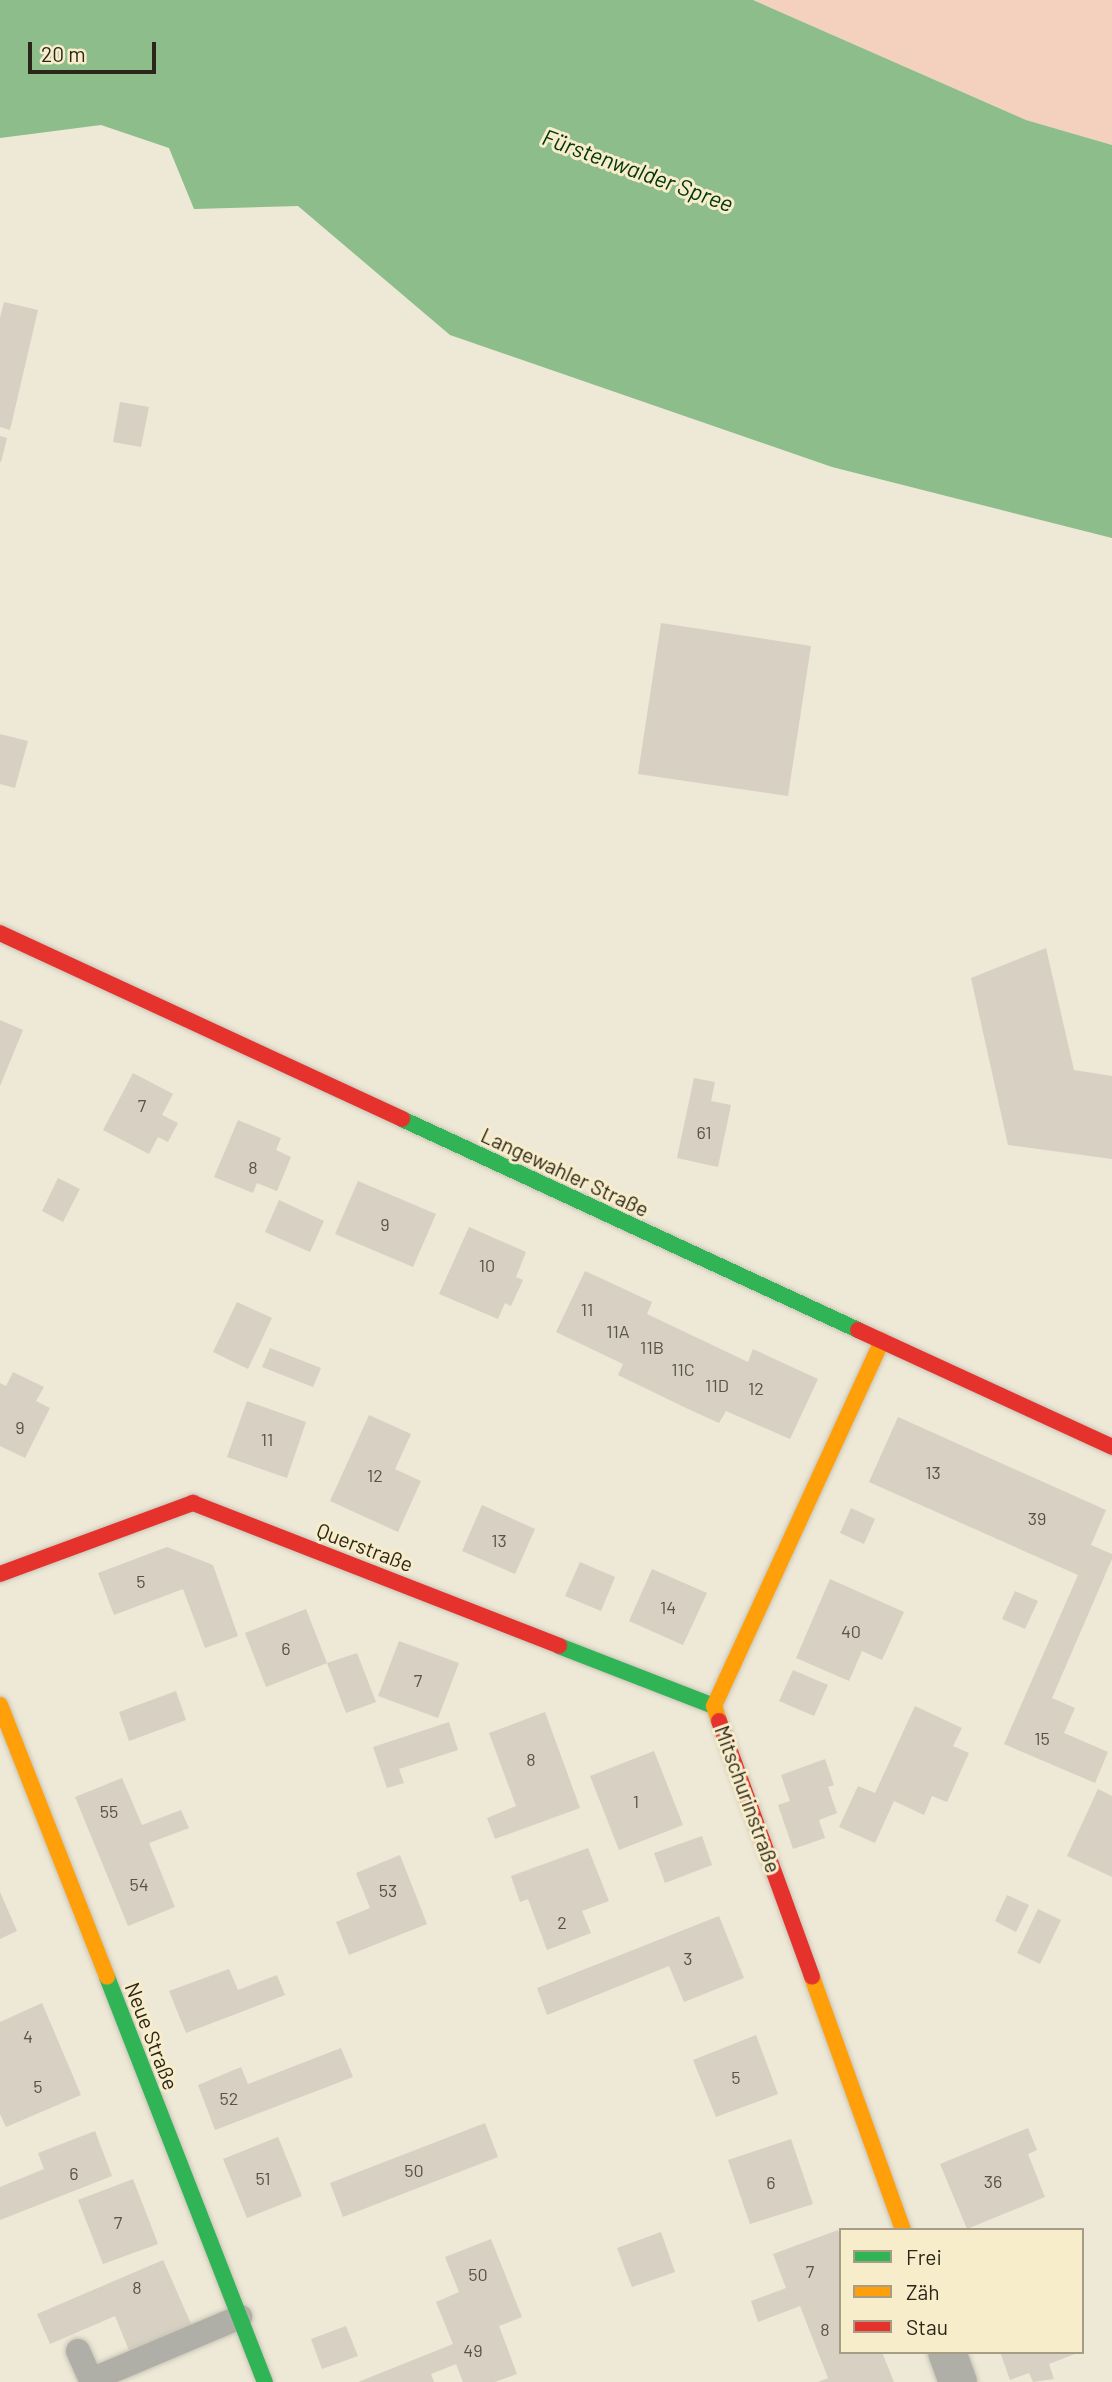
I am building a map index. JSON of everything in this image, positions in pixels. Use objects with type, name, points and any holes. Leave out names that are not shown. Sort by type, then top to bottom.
[{"type":"street","name":"Langewahler Straße","points":[[0,933],[1112,1447]]},
{"type":"street","name":"Mitschurinstraße","points":[[882,1341],[714,1706],[902,2228]]},
{"type":"street","name":"Querstraße","points":[[0,1574],[193,1503],[714,1706]]},
{"type":"street","name":"Neue Straße","points":[[0,1705],[265,2382]]},
{"type":"street","points":[[948,2354],[958,2382]]},
{"type":"lane","points":[[78,2351],[91,2380],[240,2316]]},
{"type":"shaded area","points":[[753,0],[1112,0],[1112,145],[1026,120]]},
{"type":"water","name":"Fürstenwalder Spree","points":[[0,0],[753,0],[1026,120],[1112,145],[1112,538],[832,467],[450,335],[298,206],[194,209],[169,148],[101,125],[0,138]]},
{"type":"building","points":[[4,302],[38,310],[10,430],[0,427],[0,318]]},
{"type":"building","points":[[120,402],[149,407],[141,447],[113,442]]},
{"type":"building","points":[[0,436],[7,438],[1,462],[0,462]]},
{"type":"building","points":[[661,623],[811,646],[788,796],[638,774]]},
{"type":"building","points":[[0,734],[28,741],[15,788],[0,784]]},
{"type":"building","points":[[1046,948],[1074,1070],[1112,1076],[1112,1159],[1008,1145],[971,978]]},
{"type":"building","points":[[0,1020],[23,1030],[0,1086]]},
{"type":"building","points":[[133,1073],[173,1094],[162,1115],[178,1123],[168,1142],[158,1137],[149,1154],[103,1130]]},
{"type":"building","points":[[694,1078],[715,1082],[711,1101],[731,1105],[718,1167],[677,1158]]},
{"type":"building","points":[[238,1120],[281,1138],[276,1150],[291,1157],[277,1191],[257,1183],[253,1193],[214,1177]]},
{"type":"building","points":[[58,1178],[80,1189],[63,1222],[42,1211]]},
{"type":"building","points":[[358,1181],[436,1214],[413,1267],[335,1234]]},
{"type":"building","points":[[279,1200],[324,1221],[310,1252],[265,1232]]},
{"type":"building","points":[[469,1227],[526,1252],[516,1277],[523,1280],[511,1306],[505,1303],[498,1319],[439,1294]]},
{"type":"building","points":[[585,1271],[652,1302],[647,1314],[748,1362],[753,1349],[818,1379],[790,1439],[726,1411],[719,1423],[686,1408],[618,1375],[623,1364],[556,1332]]},
{"type":"building","points":[[237,1302],[272,1318],[248,1369],[213,1352]]},
{"type":"building","points":[[270,1348],[321,1368],[313,1387],[262,1367]]},
{"type":"building","points":[[13,1372],[44,1387],[36,1401],[50,1408],[25,1458],[0,1446],[0,1383],[6,1386]]},
{"type":"building","points":[[247,1401],[306,1422],[287,1478],[227,1457]]},
{"type":"building","points":[[369,1415],[411,1434],[395,1469],[421,1481],[398,1532],[330,1501]]},
{"type":"building","points":[[898,1417],[1106,1510],[1091,1545],[1112,1554],[1112,1559],[1052,1698],[1075,1708],[1064,1733],[1108,1752],[1095,1783],[1004,1744],[1078,1575],[869,1482]]},
{"type":"building","points":[[482,1505],[535,1529],[515,1574],[462,1551]]},
{"type":"building","points":[[851,1508],[875,1519],[864,1544],[840,1533]]},
{"type":"building","points":[[167,1547],[213,1565],[238,1636],[205,1648],[183,1589],[114,1615],[98,1573]]},
{"type":"building","points":[[580,1562],[615,1577],[601,1611],[565,1596]]},
{"type":"building","points":[[652,1569],[707,1593],[683,1645],[629,1621]]},
{"type":"building","points":[[830,1579],[904,1612],[882,1660],[862,1651],[849,1681],[796,1658]]},
{"type":"building","points":[[1015,1591],[1038,1601],[1025,1629],[1002,1619]]},
{"type":"building","points":[[306,1609],[327,1663],[266,1687],[245,1633]]},
{"type":"building","points":[[399,1641],[459,1663],[438,1718],[378,1696]]},
{"type":"building","points":[[357,1653],[376,1702],[346,1713],[327,1663]]},
{"type":"building","points":[[793,1670],[828,1685],[814,1716],[779,1701]]},
{"type":"building","points":[[176,1691],[186,1720],[129,1741],[119,1712]]},
{"type":"building","points":[[915,1706],[962,1728],[953,1746],[969,1753],[947,1802],[932,1796],[924,1815],[894,1801],[875,1843],[839,1827],[858,1786],[875,1793]]},
{"type":"building","points":[[545,1712],[580,1808],[495,1839],[487,1818],[516,1806],[489,1733]]},
{"type":"building","points":[[449,1722],[458,1750],[399,1769],[404,1783],[387,1788],[373,1747]]},
{"type":"building","points":[[654,1751],[683,1825],[619,1850],[590,1776]]},
{"type":"building","points":[[825,1759],[834,1785],[828,1787],[837,1813],[819,1820],[825,1838],[793,1849],[778,1805],[790,1801],[781,1775]]},
{"type":"building","points":[[122,1778],[142,1825],[181,1810],[189,1828],[149,1843],[175,1907],[128,1926],[75,1797]]},
{"type":"building","points":[[1098,1789],[1112,1796],[1112,1877],[1067,1856]]},
{"type":"building","points":[[702,1836],[712,1865],[665,1883],[654,1853]]},
{"type":"building","points":[[588,1848],[609,1901],[582,1911],[591,1933],[547,1950],[528,1899],[520,1902],[511,1876]]},
{"type":"building","points":[[400,1855],[427,1924],[349,1955],[336,1922],[370,1908],[356,1873]]},
{"type":"building","points":[[0,1892],[17,1931],[0,1939]]},
{"type":"building","points":[[1007,1895],[1029,1905],[1016,1932],[995,1921]]},
{"type":"building","points":[[1038,1909],[1061,1920],[1040,1964],[1017,1953]]},
{"type":"building","points":[[719,1916],[744,1978],[684,2002],[669,1966],[547,2015],[537,1988]]},
{"type":"building","points":[[229,1969],[238,1990],[277,1975],[285,1995],[186,2033],[169,1991]]},
{"type":"building","points":[[42,2003],[81,2095],[6,2127],[0,2114],[0,2022]]},
{"type":"building","points":[[756,2035],[778,2094],[716,2117],[693,2060]]},
{"type":"building","points":[[341,2048],[353,2077],[215,2130],[198,2085],[241,2067],[248,2084]]},
{"type":"building","points":[[485,2123],[498,2157],[343,2217],[330,2183]]},
{"type":"building","points":[[1028,2128],[1037,2150],[1028,2154],[1045,2197],[967,2228],[940,2164]]},
{"type":"building","points":[[95,2131],[112,2176],[0,2220],[0,2187],[44,2169],[38,2153]]},
{"type":"building","points":[[278,2137],[302,2196],[247,2218],[223,2159]]},
{"type":"building","points":[[791,2139],[813,2204],[750,2224],[728,2160]]},
{"type":"building","points":[[133,2179],[158,2244],[103,2264],[78,2200]]},
{"type":"building","points":[[838,2230],[839,2354],[883,2354],[894,2382],[818,2382],[828,2378],[800,2306],[758,2322],[751,2301],[786,2288],[773,2254]]},
{"type":"building","points":[[661,2232],[675,2272],[632,2287],[617,2248]]},
{"type":"building","points":[[491,2239],[522,2317],[499,2326],[517,2374],[495,2382],[463,2382],[456,2364],[431,2374],[434,2382],[358,2382],[453,2344],[436,2302],[459,2292],[445,2257]]},
{"type":"building","points":[[163,2260],[192,2326],[130,2353],[115,2316],[50,2344],[37,2314]]},
{"type":"building","points":[[346,2326],[358,2356],[322,2369],[311,2339]]},
{"type":"building","points":[[1001,2354],[1075,2354],[1049,2364],[1054,2379],[1033,2382],[1029,2373],[1010,2380]]},
{"type":"traffic: fast","points":[[402,1119],[858,1330]]},
{"type":"traffic: fast","points":[[559,1646],[714,1706]]},
{"type":"traffic: fast","points":[[107,1977],[265,2382]]},
{"type":"traffic: slow","points":[[719,1721],[714,1706],[882,1341]]},
{"type":"traffic: slow","points":[[0,1705],[107,1977]]},
{"type":"traffic: slow","points":[[812,1977],[902,2228]]},
{"type":"traffic: jam","points":[[0,933],[402,1119]]},
{"type":"traffic: jam","points":[[858,1330],[1112,1447]]},
{"type":"traffic: jam","points":[[0,1574],[193,1503],[559,1646]]},
{"type":"traffic: jam","points":[[719,1721],[812,1977]]}]
